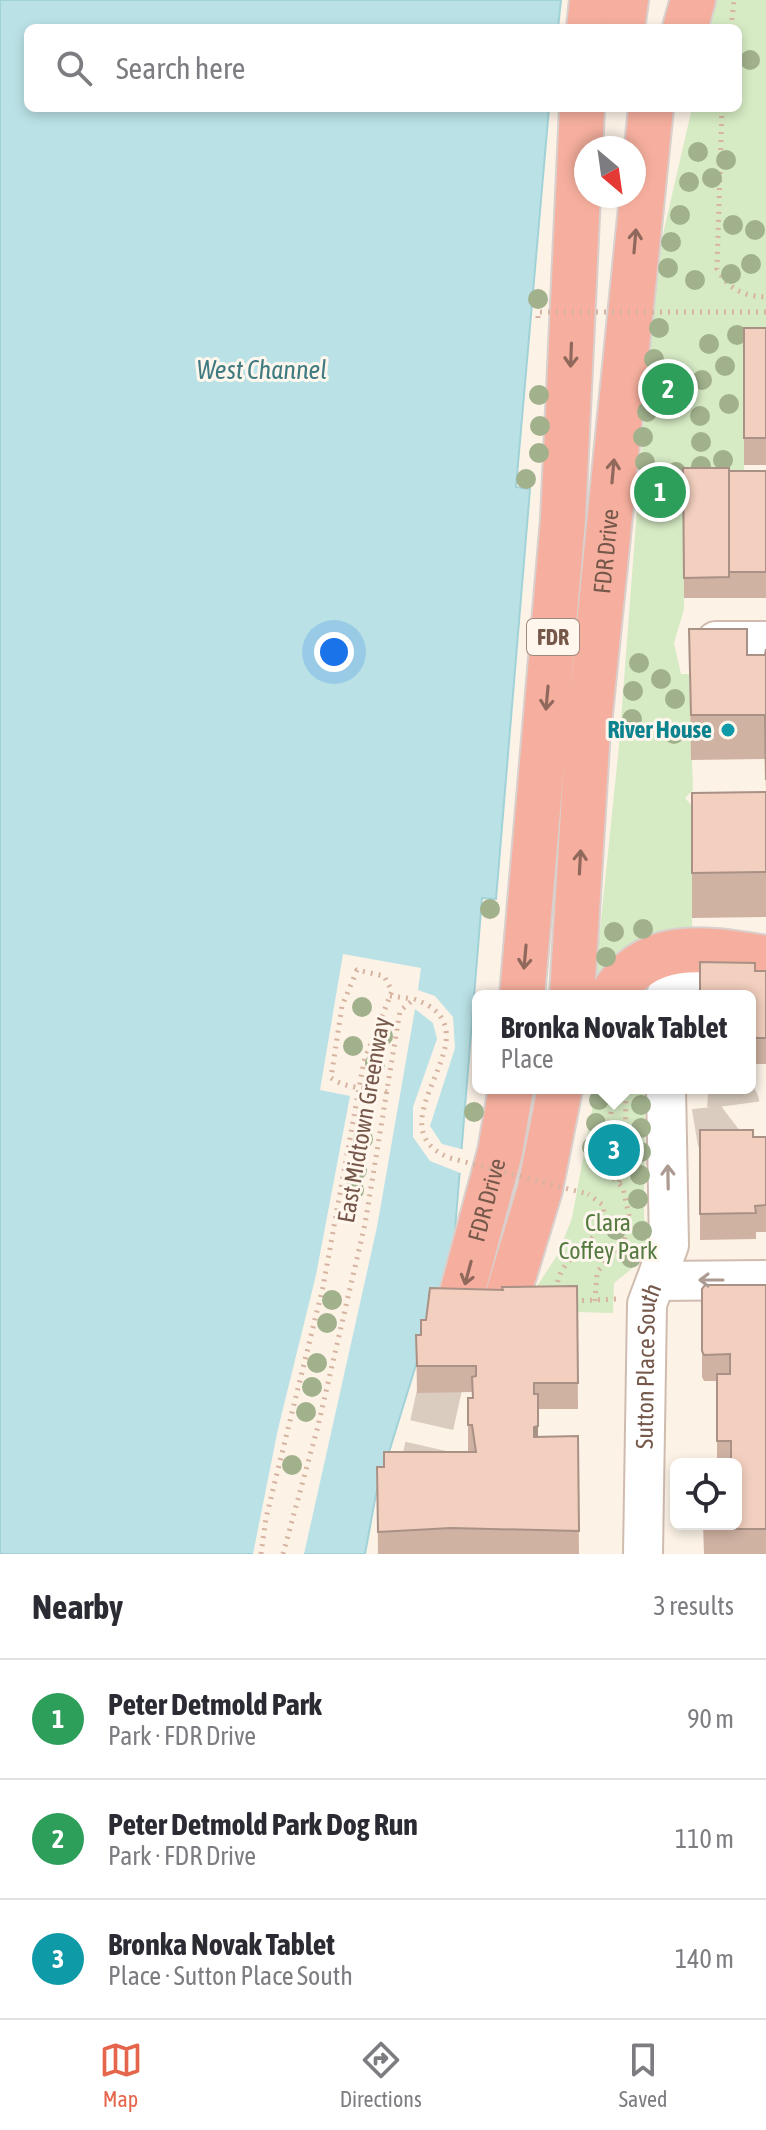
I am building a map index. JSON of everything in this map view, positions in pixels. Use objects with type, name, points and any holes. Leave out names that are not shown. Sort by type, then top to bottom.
[{"type":"highway","points":[[589,24],[592,0]]},
{"type":"highway","points":[[623,24],[626,0]]},
{"type":"highway","points":[[663,24],[666,0]]},
{"type":"highway","points":[[686,24],[693,0]]},
{"type":"highway","name":"FDR Drive","points":[[523,990],[563,519],[582,112]]},
{"type":"highway","points":[[618,136],[642,113]]},
{"type":"highway","name":"FDR Drive","points":[[572,990],[587,744],[642,113]]},
{"type":"highway","points":[[574,277],[590,208]]},
{"type":"highway","points":[[616,990],[635,967],[658,955],[715,951],[766,961]]},
{"type":"highway","name":"FDR Drive","points":[[457,1312],[500,1152],[510,1094]]},
{"type":"highway","name":"FDR Drive","points":[[503,1311],[546,1159],[559,1094]]},
{"type":"highway","points":[[546,1159],[575,1094]]},
{"type":"street","points":[[716,641],[766,641]]},
{"type":"street","points":[[669,990],[684,976],[766,961]]},
{"type":"street","name":"Sutton Place South","points":[[643,1554],[647,1304],[669,1245],[681,1130],[668,1094]]},
{"type":"street","points":[[656,1281],[766,1280]]},
{"type":"path","points":[[731,24],[734,0]]},
{"type":"path","points":[[722,112],[715,257],[725,282],[744,295],[766,297]]},
{"type":"path","points":[[744,295],[745,304]]},
{"type":"path","points":[[538,318],[538,312],[766,312]]},
{"type":"path","points":[[388,1092],[334,1082],[331,1075],[342,1006],[354,971],[360,969],[384,976],[391,985],[390,996]]},
{"type":"path","name":"East Midtown Greenway","points":[[261,1554],[266,1518],[323,1287],[369,1043],[390,996],[414,999]]},
{"type":"path","points":[[414,999],[438,1012],[447,1033],[445,1050],[421,1117],[423,1133],[432,1149],[460,1161],[588,1194],[603,1205],[605,1222],[570,1260],[556,1288],[563,1299],[612,1301]]},
{"type":"path","name":"East Midtown Greenway","points":[[283,1554],[345,1316],[388,1092],[400,1011],[414,999]]},
{"type":"path","points":[[595,1301],[597,1272],[624,1241],[630,1221],[627,1199],[619,1182],[602,1166],[614,1094]]},
{"type":"path","points":[[619,1182],[625,1169],[626,1094]]},
{"type":"green space","points":[[708,0],[766,0],[766,355],[744,355],[744,497],[729,497],[729,489],[683,489],[684,609],[674,643],[681,674],[689,674],[693,790],[685,798],[693,807],[692,938],[624,957],[595,979],[619,746],[658,256],[691,112],[742,112],[742,24],[705,24]]},
{"type":"green space","name":"Clara Coffey Park","points":[[595,1094],[645,1094],[644,1219],[652,1229],[652,1252],[614,1283],[613,1313],[577,1312],[528,1300],[558,1254],[572,1218]]},
{"type":"water","name":"West Channel","points":[[0,0],[561,0],[558,24],[24,24],[24,112],[549,112],[516,487],[530,489],[496,899],[482,898],[475,990],[472,990],[454,1242],[376,1494],[365,1554],[0,1554]]},
{"type":"pier","points":[[343,954],[421,968],[418,990],[435,996],[453,1017],[455,1048],[430,1126],[442,1144],[465,1150],[463,1174],[430,1161],[413,1137],[413,1107],[437,1039],[433,1023],[415,1009],[377,1227],[304,1554],[253,1554],[278,1429],[316,1275],[350,1096],[320,1090]]},
{"type":"building","points":[[744,328],[766,328],[766,438],[744,438]]},
{"type":"building","points":[[683,468],[729,468],[729,577],[684,578]]},
{"type":"building","points":[[729,471],[766,471],[766,572],[729,572]]},
{"type":"building","points":[[689,629],[747,629],[747,655],[765,655],[766,649],[766,780],[765,715],[691,715]]},
{"type":"building","points":[[766,792],[766,872],[692,873],[692,793]]},
{"type":"building","points":[[700,962],[755,963],[755,971],[766,971],[766,1038],[756,1038],[756,990],[700,990]]},
{"type":"building","points":[[700,1130],[753,1130],[753,1137],[766,1137],[766,1205],[755,1206],[756,1213],[700,1214]]},
{"type":"building","points":[[705,1285],[766,1285],[766,1529],[742,1529],[742,1458],[731,1458],[731,1441],[717,1441],[717,1374],[730,1374],[730,1354],[704,1355],[702,1351],[702,1289]]},
{"type":"building","points":[[577,1286],[578,1383],[534,1383],[534,1394],[538,1394],[538,1426],[534,1427],[534,1437],[578,1436],[579,1531],[451,1528],[378,1532],[377,1467],[384,1467],[384,1452],[476,1452],[472,1425],[468,1425],[468,1398],[473,1398],[472,1377],[476,1376],[476,1366],[417,1366],[416,1335],[421,1335],[421,1320],[426,1320],[430,1288],[503,1290],[502,1287]]},
{"type":"tunnel","points":[[695,1128],[716,1126],[734,1118],[741,1105],[730,1094]]},
{"type":"tunnel","points":[[403,1554],[452,1334]]},
{"type":"place","name":"Peter Detmold Park Dog Run","points":[[668,389]]},
{"type":"place","name":"Peter Detmold Park","points":[[660,492]]},
{"type":"place","name":"River House","points":[[728,730]]},
{"type":"place","name":"Bronka Novak Tablet","points":[[614,1150]]}]
